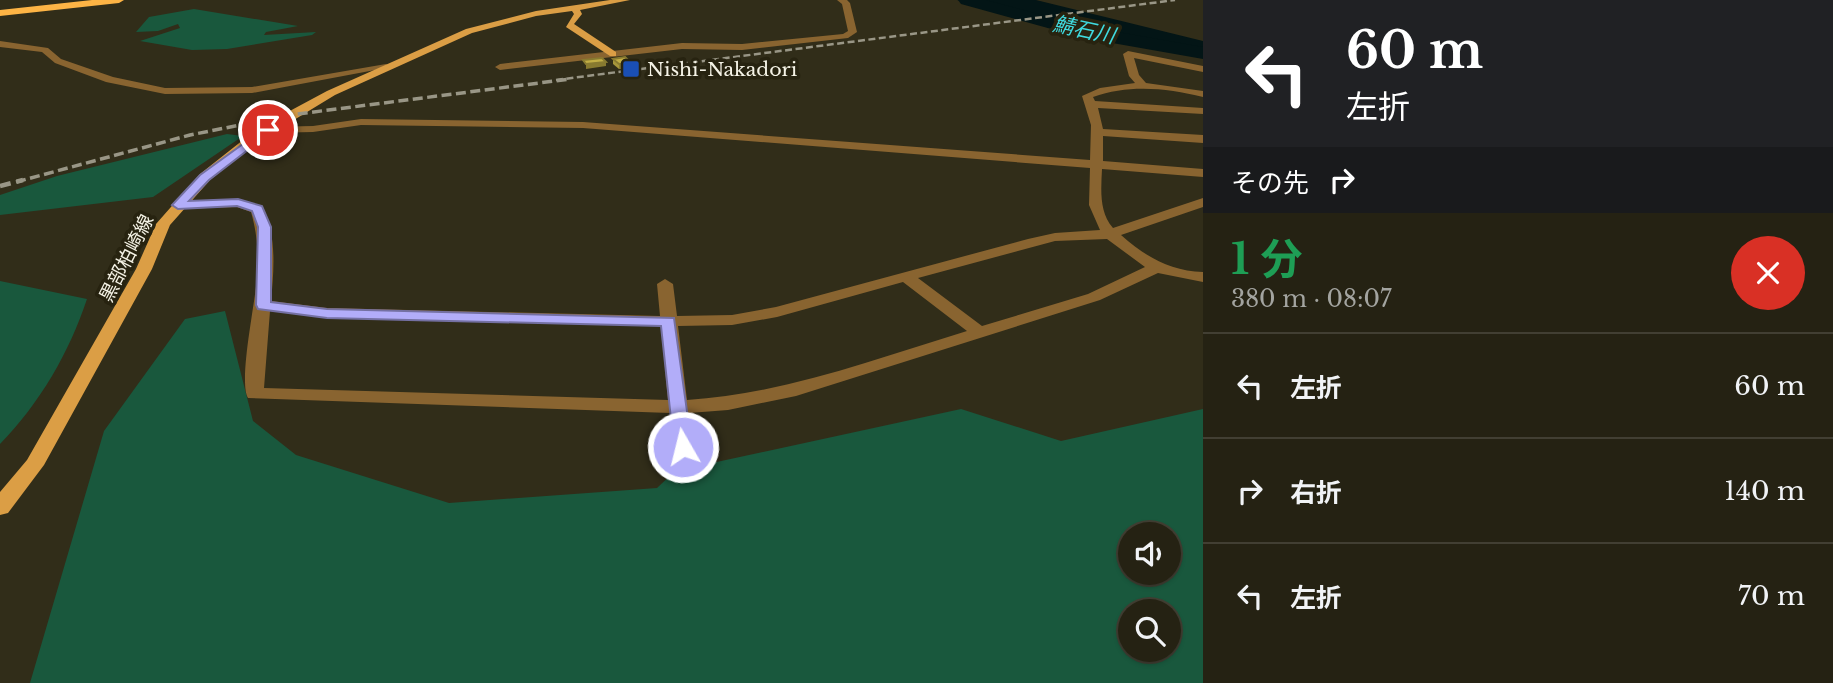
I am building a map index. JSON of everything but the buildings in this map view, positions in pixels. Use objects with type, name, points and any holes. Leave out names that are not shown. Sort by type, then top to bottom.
[{"type":"highway","points":[[0,13],[119,0]]},
{"type":"main road","name":"黒部柏崎線","points":[[0,507],[34,466],[144,269],[163,224],[205,177],[268,130],[322,97],[469,31],[575,4],[626,0]]},
{"type":"main road","points":[[575,4],[578,14],[569,25],[613,54]]},
{"type":"street","points":[[500,67],[682,46],[742,47],[845,36],[853,32],[846,3],[841,0]]},
{"type":"street","points":[[0,44],[45,50],[58,61],[110,80],[165,91],[252,90],[386,67]]},
{"type":"street","points":[[1143,85],[1134,76],[1128,54],[1203,69]]},
{"type":"street","points":[[1186,89],[1203,82]]},
{"type":"street","points":[[1203,94],[1186,89],[1143,85],[1087,96],[1092,104],[1096,132],[1098,216],[1111,234],[1140,259],[1157,268],[1203,277]]},
{"type":"street","points":[[1092,104],[1203,111]]},
{"type":"street","points":[[268,130],[313,129],[361,122],[583,125],[1203,173]]},
{"type":"street","points":[[1096,132],[1203,139]]},
{"type":"street","points":[[263,305],[327,313],[668,321],[732,320],[778,312],[1055,237],[1111,234],[1203,202]]},
{"type":"street","points":[[178,205],[238,203],[257,209],[264,227],[263,305],[254,373],[255,394],[677,407],[728,404],[789,392],[1094,297],[1157,268]]},
{"type":"street","points":[[906,277],[980,333]]},
{"type":"street","points":[[665,284],[683,447]]},
{"type":"green space","points":[[194,9],[298,26],[266,32],[264,35],[316,32],[312,35],[227,49],[192,50],[140,41],[180,28],[178,24],[158,31],[136,32],[149,17]]},
{"type":"green space","points":[[227,134],[243,136],[153,197],[0,215],[0,195],[57,176]]},
{"type":"green space","points":[[0,281],[87,299],[52,376],[28,412],[0,444]]},
{"type":"green space","points":[[225,311],[253,421],[296,455],[449,503],[657,488],[675,471],[961,409],[1061,441],[1203,409],[1203,683],[30,683],[104,431],[185,319]]},
{"type":"water","points":[[957,0],[1036,0],[1203,41],[1203,54],[1050,28]]},
{"type":"waterway","name":"鯖石川","points":[[967,0],[1084,32],[1203,53]]},
{"type":"railway","points":[[556,80],[1175,0]]},
{"type":"railway","points":[[16,182],[190,135],[290,115],[570,79]]},
{"type":"railway","points":[[0,186],[23,180]]},
{"type":"place","name":"Nishi-Nakadori","points":[[631,69]]},
{"type":"route","points":[[268,130],[247,143],[205,177],[178,205],[238,203],[257,209],[264,227],[263,305],[327,313],[668,321],[683,447]]}]
